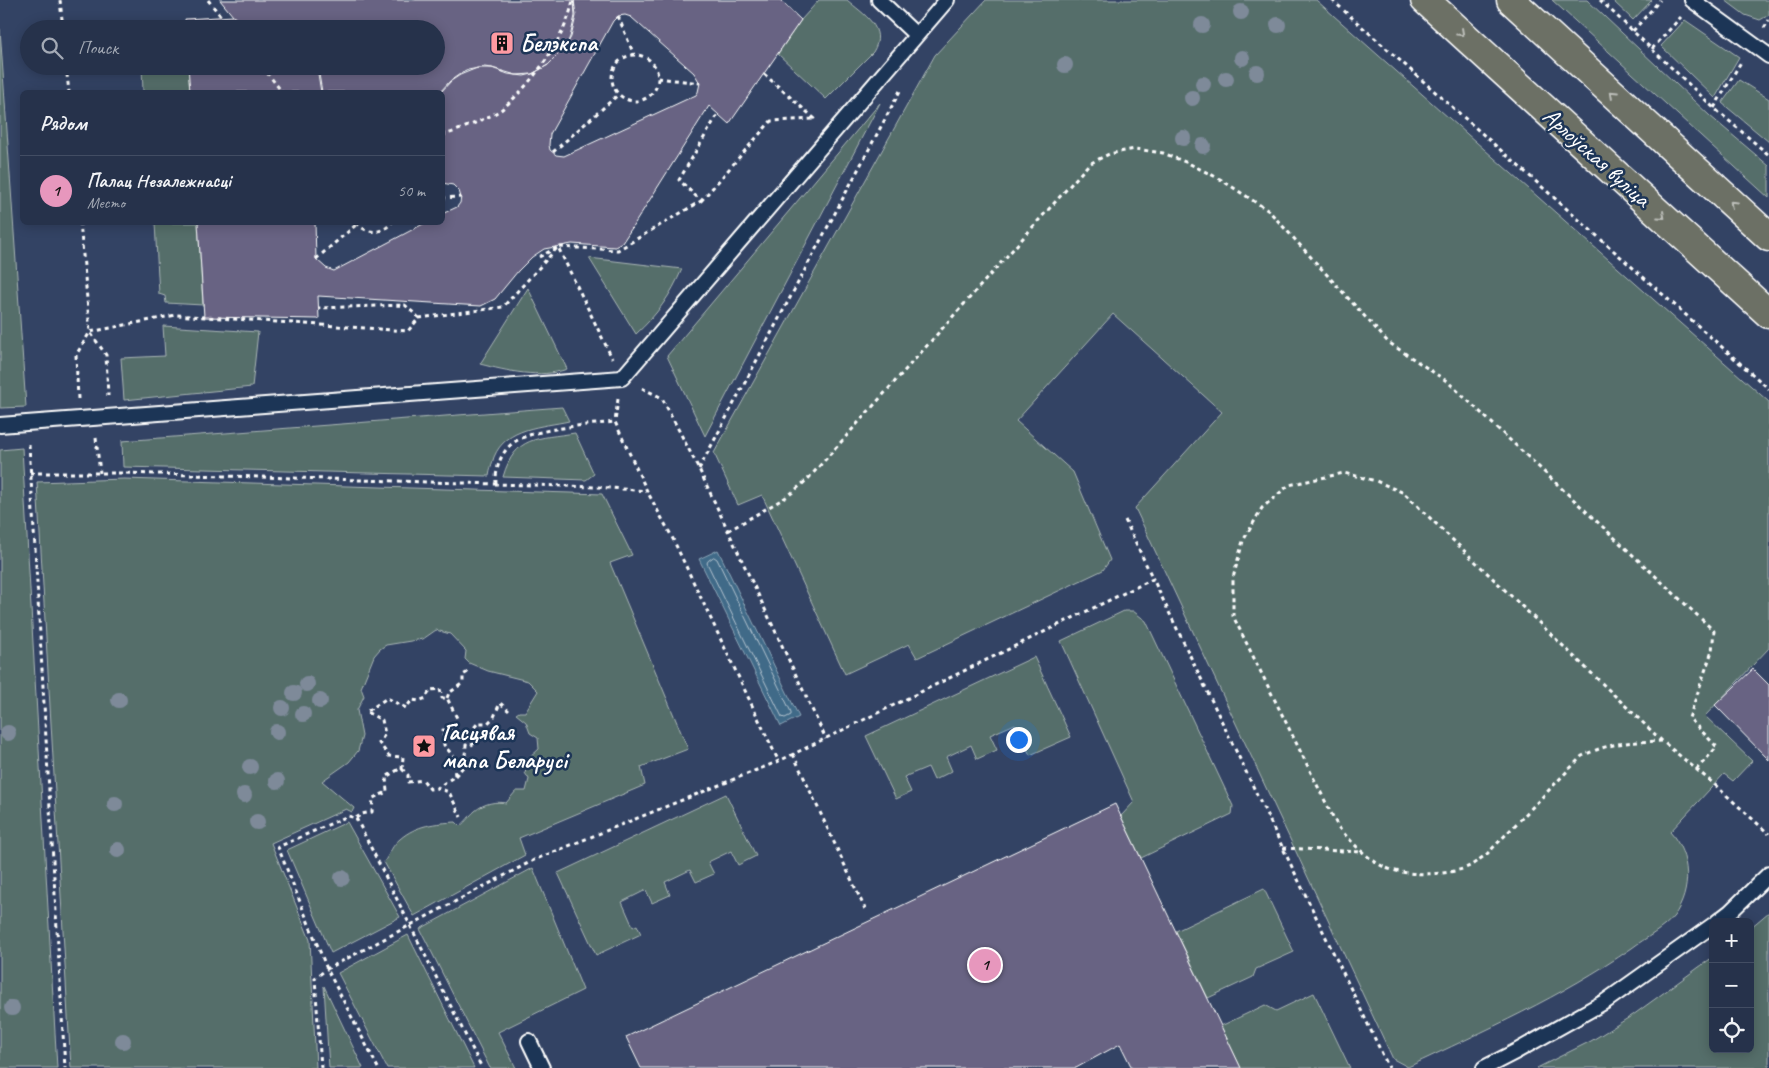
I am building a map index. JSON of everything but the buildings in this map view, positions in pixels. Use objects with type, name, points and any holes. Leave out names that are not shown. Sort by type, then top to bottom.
[{"type":"main road","name":"Арлоўская вуліца","points":[[1425,0],[1769,314]]},
{"type":"main road","points":[[1511,0],[1769,236]]},
{"type":"lane","points":[[879,0],[916,35]]},
{"type":"lane","points":[[0,425],[622,378],[947,0]]},
{"type":"lane","points":[[1693,1],[1769,56]]},
{"type":"lane","points":[[1722,918],[1769,874]]},
{"type":"lane","points":[[1484,1068],[1517,1052],[1606,1001],[1709,928]]},
{"type":"lane","points":[[529,1041],[542,1068]]},
{"type":"path","points":[[60,0],[62,20]]},
{"type":"path","points":[[208,0],[224,20]]},
{"type":"path","points":[[445,134],[501,110],[540,70],[570,16],[573,0]]},
{"type":"path","points":[[1332,0],[1769,390]]},
{"type":"path","points":[[1600,0],[1714,108],[1769,155]]},
{"type":"path","points":[[1633,31],[1660,0]]},
{"type":"path","points":[[1652,50],[1693,1]]},
{"type":"path","points":[[618,16],[634,55]]},
{"type":"path","points":[[634,55],[650,60],[655,67],[658,78],[652,93],[646,98],[632,101],[619,94],[612,80],[618,63],[626,57],[634,55]]},
{"type":"path","points":[[764,74],[815,119]]},
{"type":"path","points":[[67,75],[69,90]]},
{"type":"path","points":[[269,75],[280,90]]},
{"type":"path","points":[[658,78],[700,83]]},
{"type":"path","points":[[699,469],[902,87]]},
{"type":"path","points":[[553,152],[619,94]]},
{"type":"path","points":[[539,257],[558,247],[618,250],[701,201],[771,121],[815,119],[821,112]]},
{"type":"path","points":[[701,201],[680,180],[718,114]]},
{"type":"path","points":[[728,531],[788,496],[808,479],[1089,164],[1109,154],[1135,149],[1163,153],[1220,179],[1269,211],[1388,342],[1448,382],[1714,631],[1712,651],[1689,718],[1716,747],[1696,770]]},
{"type":"path","points":[[445,198],[461,197]]},
{"type":"path","points":[[80,225],[90,332],[106,355],[108,395]]},
{"type":"path","points":[[316,259],[354,225]]},
{"type":"path","points":[[358,225],[376,232],[383,230],[389,225]]},
{"type":"path","points":[[558,247],[622,378]]},
{"type":"path","points":[[78,397],[76,355],[90,332],[176,315],[408,331],[419,318],[503,306],[558,247]]},
{"type":"path","points":[[318,308],[405,305],[419,318]]},
{"type":"path","points":[[662,398],[699,469],[826,738]]},
{"type":"path","points":[[496,484],[500,459],[515,441],[528,435],[614,422],[647,491],[672,537],[778,760]]},
{"type":"path","points":[[30,443],[30,473],[65,1068]]},
{"type":"path","points":[[30,473],[124,473],[598,487],[647,491]]},
{"type":"path","points":[[1662,741],[1626,742],[1600,747],[1582,756],[1486,854],[1469,866],[1437,874],[1407,872],[1383,867],[1362,852],[1338,827],[1233,616],[1233,578],[1243,541],[1262,508],[1289,485],[1344,473],[1376,481],[1404,493],[1662,741],[1714,784],[1769,834]]},
{"type":"path","points":[[1125,520],[1389,1068]]},
{"type":"path","points":[[321,1068],[315,978],[327,969],[534,860],[793,754],[1153,579]]},
{"type":"path","points":[[455,776],[454,756],[444,745],[443,730],[452,731],[456,718],[447,698],[449,693],[463,683],[463,675],[468,672]]},
{"type":"path","points":[[402,769],[404,757],[389,756],[379,744],[385,734],[382,720],[366,712],[387,698],[406,708],[412,700],[419,701],[426,698],[430,690],[440,689],[442,698],[447,698]]},
{"type":"path","points":[[402,769],[408,775],[408,782],[422,780],[430,789],[437,788],[455,776],[464,766],[466,745],[470,746],[476,742],[470,732],[478,723],[488,723],[494,717],[500,703],[509,711]]},
{"type":"path","points":[[793,754],[865,909]]},
{"type":"path","points":[[378,1068],[327,969],[278,847],[348,816],[356,818],[362,814],[372,812],[373,798],[387,792],[386,777],[402,769]]},
{"type":"path","points":[[437,788],[449,792],[461,816]]},
{"type":"path","points":[[356,818],[482,1068]]},
{"type":"path","points":[[1283,848],[1362,852]]},
{"type":"green space","points":[[819,0],[847,0],[872,22],[878,36],[873,52],[826,99],[778,54],[801,20]]},
{"type":"green space","points":[[986,0],[1316,0],[1769,402],[1769,648],[1705,716],[1752,761],[1733,781],[1724,774],[1670,832],[1682,851],[1687,873],[1686,884],[1680,906],[1670,921],[1660,929],[1578,982],[1494,1026],[1408,1067],[1393,1059],[1135,508],[1222,412],[1113,314],[1016,421],[1073,472],[1110,560],[1103,570],[917,658],[909,644],[845,674],[762,495],[738,505],[714,453],[935,55]]},
{"type":"green space","points":[[1552,0],[1587,0],[1710,116],[1769,166],[1769,198]]},
{"type":"green space","points":[[1612,0],[1652,0],[1633,20]]},
{"type":"green space","points":[[1725,0],[1769,0],[1769,15],[1760,20],[1745,15]]},
{"type":"green space","points":[[1685,20],[1739,57],[1715,98],[1661,46]]},
{"type":"green space","points":[[0,29],[26,407],[0,408]]},
{"type":"green space","points":[[142,75],[189,75],[190,90],[143,90]]},
{"type":"green space","points":[[1739,80],[1769,99],[1769,142],[1722,103]]},
{"type":"green space","points":[[880,103],[705,436],[667,356]]},
{"type":"green space","points":[[155,225],[198,225],[203,305],[166,303],[165,296],[159,294]]},
{"type":"green space","points":[[589,258],[682,269],[663,304],[636,334]]},
{"type":"green space","points":[[528,288],[567,369],[535,374],[480,364]]},
{"type":"green space","points":[[163,326],[258,332],[252,387],[124,400],[121,358],[165,356]]},
{"type":"green space","points":[[562,407],[569,421],[526,430],[507,440],[494,457],[489,476],[123,467],[122,441]]},
{"type":"green space","points":[[575,433],[594,474],[586,480],[503,477],[508,463],[521,446],[539,438]]},
{"type":"green space","points":[[22,448],[57,1068],[0,1068],[0,450]]},
{"type":"green space","points":[[124,479],[602,494],[632,555],[610,563],[688,749],[641,767],[645,785],[519,838],[525,855],[414,916],[384,862],[393,847],[406,834],[419,828],[441,823],[456,822],[460,826],[482,806],[498,802],[506,803],[516,791],[526,791],[529,779],[525,773],[528,759],[539,749],[538,738],[530,733],[526,722],[516,714],[525,712],[538,691],[528,681],[488,671],[469,663],[465,659],[466,651],[450,634],[436,630],[423,639],[386,645],[374,656],[361,688],[364,696],[357,710],[362,736],[358,751],[349,762],[322,781],[354,808],[352,812],[346,809],[271,843],[310,940],[316,1068],[71,1068],[37,482]]},
{"type":"green space","points":[[1124,611],[1133,611],[1146,621],[1233,806],[1232,814],[1141,858],[1121,816],[1134,802],[1061,641]]},
{"type":"green space","points":[[1034,657],[1071,737],[1030,755],[1015,724],[990,735],[997,750],[977,759],[971,745],[946,757],[952,771],[934,780],[928,767],[904,777],[911,792],[896,799],[866,736]]},
{"type":"green space","points":[[726,794],[756,856],[738,865],[731,851],[708,862],[714,874],[696,882],[690,870],[665,882],[670,895],[652,903],[646,890],[622,902],[633,927],[637,925],[641,934],[596,955],[558,873]]},
{"type":"green space","points":[[347,822],[400,917],[331,953],[287,850]]},
{"type":"green space","points":[[533,868],[583,990],[498,1032],[516,1068],[490,1068],[420,929]]},
{"type":"green space","points":[[1264,889],[1294,952],[1256,969],[1253,977],[1208,998],[1176,931]]},
{"type":"green space","points":[[1769,912],[1769,1068],[1537,1068],[1591,1041],[1633,1015],[1709,960],[1709,1053],[1754,1053],[1754,925]]},
{"type":"green space","points":[[408,935],[474,1068],[387,1068],[338,973]]},
{"type":"green space","points":[[324,986],[363,1068],[329,1068]]},
{"type":"green space","points":[[1314,993],[1350,1068],[1241,1068],[1221,1026],[1265,1005],[1276,1011]]},
{"type":"water","points":[[718,550],[799,717],[781,726],[699,559]]},
{"type":"place","name":"Белэкспа","points":[[502,43]]},
{"type":"place","name":"Гасцявая мапа Беларусі","points":[[424,746]]},
{"type":"place","name":"Палац Незалежнасці","points":[[985,965]]}]
